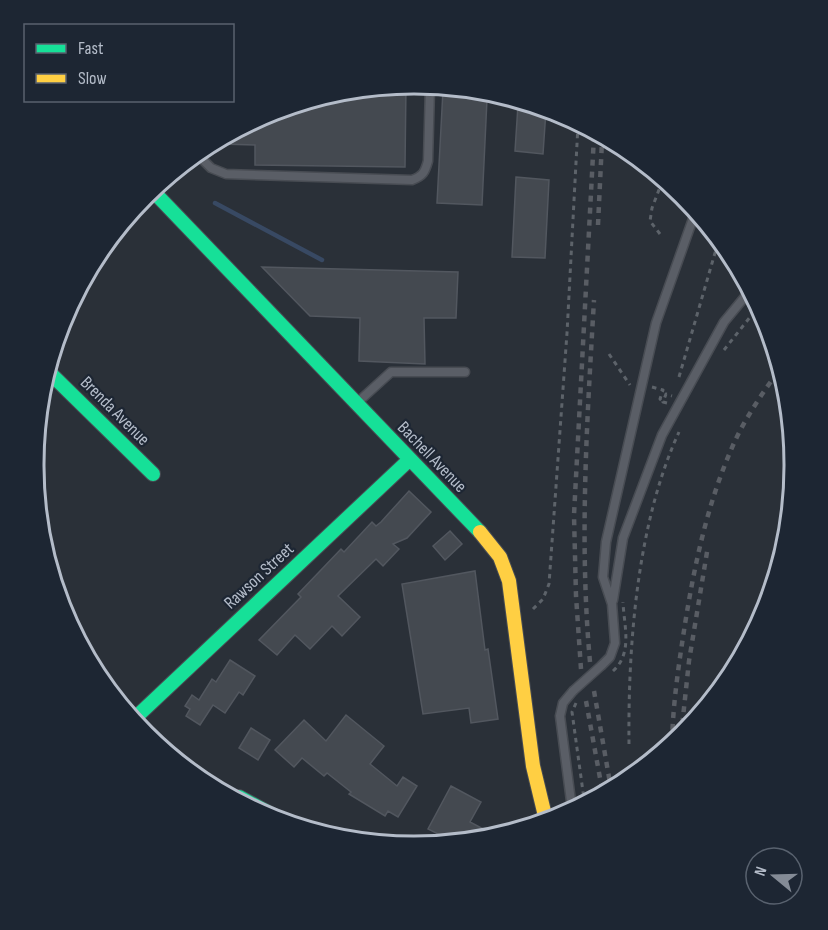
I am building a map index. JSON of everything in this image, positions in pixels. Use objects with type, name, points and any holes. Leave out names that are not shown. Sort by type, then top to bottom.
[{"type":"main road","name":"Bachell Avenue","points":[[159,197],[483,536],[500,557],[509,581],[534,766],[544,812]]},
{"type":"main road","name":"Brenda Avenue","points":[[54,377],[153,474]]},
{"type":"main road","name":"Rawson Street","points":[[140,714],[409,460]]},
{"type":"lane","points":[[203,160],[211,168],[226,174],[412,180],[421,177],[428,161],[430,95]]},
{"type":"lane","points":[[612,604],[603,577],[606,542],[656,323],[692,220]]},
{"type":"lane","points":[[571,800],[560,716],[562,703],[610,657],[615,643],[612,604],[623,538],[653,455],[724,322],[744,298]]},
{"type":"lane","points":[[356,404],[392,372],[465,372]]},
{"type":"path","points":[[513,614],[533,609],[543,599],[549,584],[567,333],[578,133]]},
{"type":"path","points":[[660,188],[650,221],[660,234]]},
{"type":"path","points":[[678,380],[716,250]]},
{"type":"path","points":[[721,355],[752,315]]},
{"type":"path","points":[[676,388],[674,396],[666,394],[663,402],[676,409]]},
{"type":"path","points":[[629,744],[630,664],[642,567],[654,504],[679,431]]},
{"type":"path","points":[[612,672],[622,662],[626,650],[623,602]]},
{"type":"path","points":[[583,698],[573,707],[572,712],[583,794]]},
{"type":"building","points":[[406,94],[405,167],[255,165],[255,145],[229,144],[272,123],[318,107],[366,98]]},
{"type":"building","points":[[443,96],[487,102],[482,205],[437,203]]},
{"type":"building","points":[[518,109],[545,119],[543,154],[515,151]]},
{"type":"building","points":[[516,177],[549,180],[545,258],[512,257]]},
{"type":"building","points":[[262,267],[458,272],[456,318],[424,318],[425,364],[359,361],[360,318],[310,316]]},
{"type":"building","points":[[409,491],[431,512],[407,538],[393,544],[399,549],[383,566],[376,559],[338,596],[360,617],[342,636],[332,626],[310,649],[295,635],[277,655],[259,640],[301,597],[298,594],[341,549],[344,552],[372,522],[376,526],[381,522]]},
{"type":"building","points":[[450,531],[462,544],[445,560],[433,546]]},
{"type":"building","points":[[475,571],[485,650],[488,649],[498,719],[471,723],[469,708],[423,714],[402,584]]},
{"type":"building","points":[[230,660],[255,676],[243,695],[239,692],[225,713],[213,705],[200,725],[186,716],[190,709],[185,706],[192,695],[199,700],[212,679],[216,682]]},
{"type":"building","points":[[346,715],[384,746],[370,764],[397,786],[403,777],[417,786],[398,817],[388,811],[385,816],[349,794],[351,792],[327,773],[324,776],[302,758],[294,767],[275,750],[304,720],[326,741]]},
{"type":"building","points":[[251,728],[270,740],[258,760],[239,748]]},
{"type":"building","points":[[451,786],[481,802],[470,822],[482,829],[440,835],[428,829]]},
{"type":"waterway","points":[[215,203],[322,260]]},
{"type":"railway","points":[[581,669],[574,515],[594,141]]},
{"type":"railway","points":[[598,225],[602,146]]},
{"type":"railway","points":[[590,662],[585,526],[594,300]]},
{"type":"railway","points":[[673,730],[685,624],[693,578],[710,509],[738,434],[774,378]]},
{"type":"railway","points":[[683,720],[689,661],[708,546]]},
{"type":"railway","points":[[594,691],[609,780]]},
{"type":"railway","points":[[586,701],[601,785]]},
{"type":"traffic: fast","points":[[159,197],[480,532]]},
{"type":"traffic: fast","points":[[54,377],[153,474]]},
{"type":"traffic: fast","points":[[140,714],[409,460]]},
{"type":"traffic: slow","points":[[480,532],[500,557],[509,581],[533,766],[544,812]]}]
